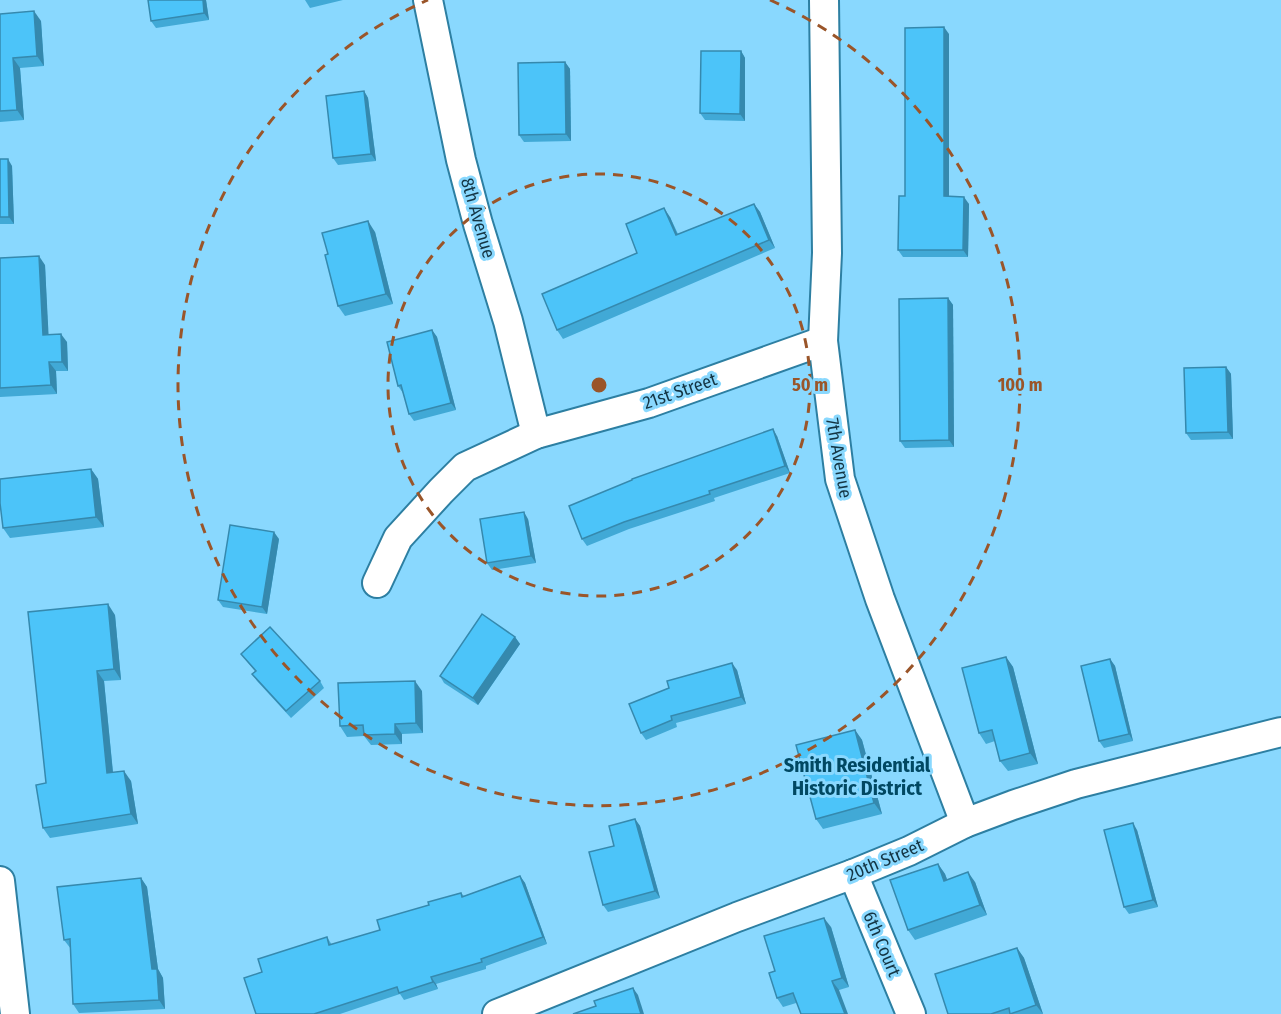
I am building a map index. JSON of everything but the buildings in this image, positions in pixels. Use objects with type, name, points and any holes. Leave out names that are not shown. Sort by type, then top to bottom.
[{"type":"street","name":"8th Avenue","points":[[428,0],[462,160],[478,224],[508,321],[536,434]]},
{"type":"street","name":"7th Avenue","points":[[824,0],[827,253],[823,341],[840,479],[849,512],[965,824]]},
{"type":"street","name":"21st Street","points":[[377,583],[398,538],[465,467],[536,434],[649,403],[823,341]]},
{"type":"street","name":"20th Street","points":[[497,1014],[737,917],[853,874],[1013,805],[1076,784],[1281,732]]},
{"type":"street","name":"6th Court","points":[[853,874],[911,1014]]},
{"type":"street","points":[[0,880],[15,1014]]},
{"type":"district","name":"Smith Residential Historic District","points":[[857,776]]}]
